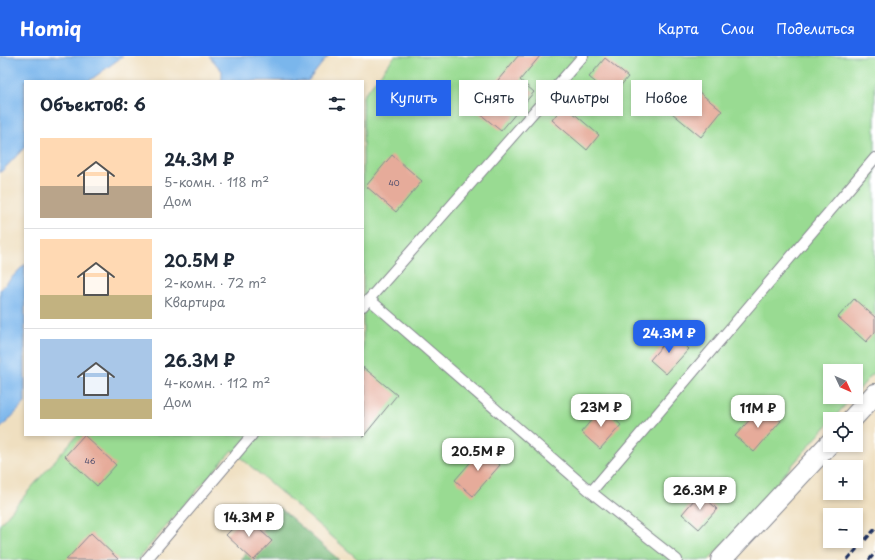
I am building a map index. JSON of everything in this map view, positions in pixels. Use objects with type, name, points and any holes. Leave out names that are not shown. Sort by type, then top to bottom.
[{"type":"street","points":[[858,412],[875,394]]},
{"type":"street","points":[[721,560],[823,451]]},
{"type":"lane","points":[[583,56],[366,302],[591,492],[677,560]]},
{"type":"lane","points":[[591,492],[875,158]]},
{"type":"lane","points":[[146,560],[251,436]]},
{"type":"green space","points":[[395,56],[875,56],[875,371],[863,385],[863,364],[823,364],[823,404],[846,404],[839,412],[823,412],[823,430],[709,560],[359,560],[232,450],[137,560],[0,560],[0,524],[76,436],[364,436],[364,95]]},
{"type":"green space","points":[[280,508],[339,560],[241,560]]},
{"type":"water","points":[[0,56],[123,56],[90,80],[24,80],[24,148],[0,173]]},
{"type":"water","points":[[209,56],[328,56],[309,80],[221,80],[222,71]]},
{"type":"water","points":[[24,265],[24,404],[0,429],[0,290]]},
{"type":"building","points":[[518,56],[540,56],[520,80],[498,80]]},
{"type":"building","points":[[605,58],[628,77],[623,83],[623,80],[593,80],[589,77]]},
{"type":"building","points":[[528,87],[534,92],[528,99]]},
{"type":"building","points":[[702,94],[722,111],[701,137],[676,116],[702,116]]},
{"type":"building","points":[[483,116],[514,116],[501,131]]},
{"type":"building","points":[[555,116],[577,116],[599,135],[587,150],[552,120]]},
{"type":"building","points":[[392,155],[422,181],[396,212],[366,186]]},
{"type":"building","points":[[854,299],[875,317],[875,332],[866,342],[838,317]]},
{"type":"building","points":[[672,334],[689,349],[666,374],[650,360]]},
{"type":"building","points":[[364,368],[397,395],[364,436]]},
{"type":"building","points":[[763,405],[781,421],[754,452],[735,436]]},
{"type":"building","points":[[602,408],[621,425],[600,449],[581,432]]},
{"type":"building","points":[[83,436],[85,436],[116,465],[97,486],[65,456]]},
{"type":"building","points":[[482,449],[500,465],[473,496],[455,480]]},
{"type":"building","points":[[700,493],[717,509],[699,529],[682,514]]},
{"type":"building","points":[[245,516],[272,541],[254,560],[226,535]]},
{"type":"building","points":[[91,533],[119,560],[66,560]]},
{"type":"railway","points":[[847,560],[875,529]]},
{"type":"railway","points":[[869,560],[875,553]]}]
